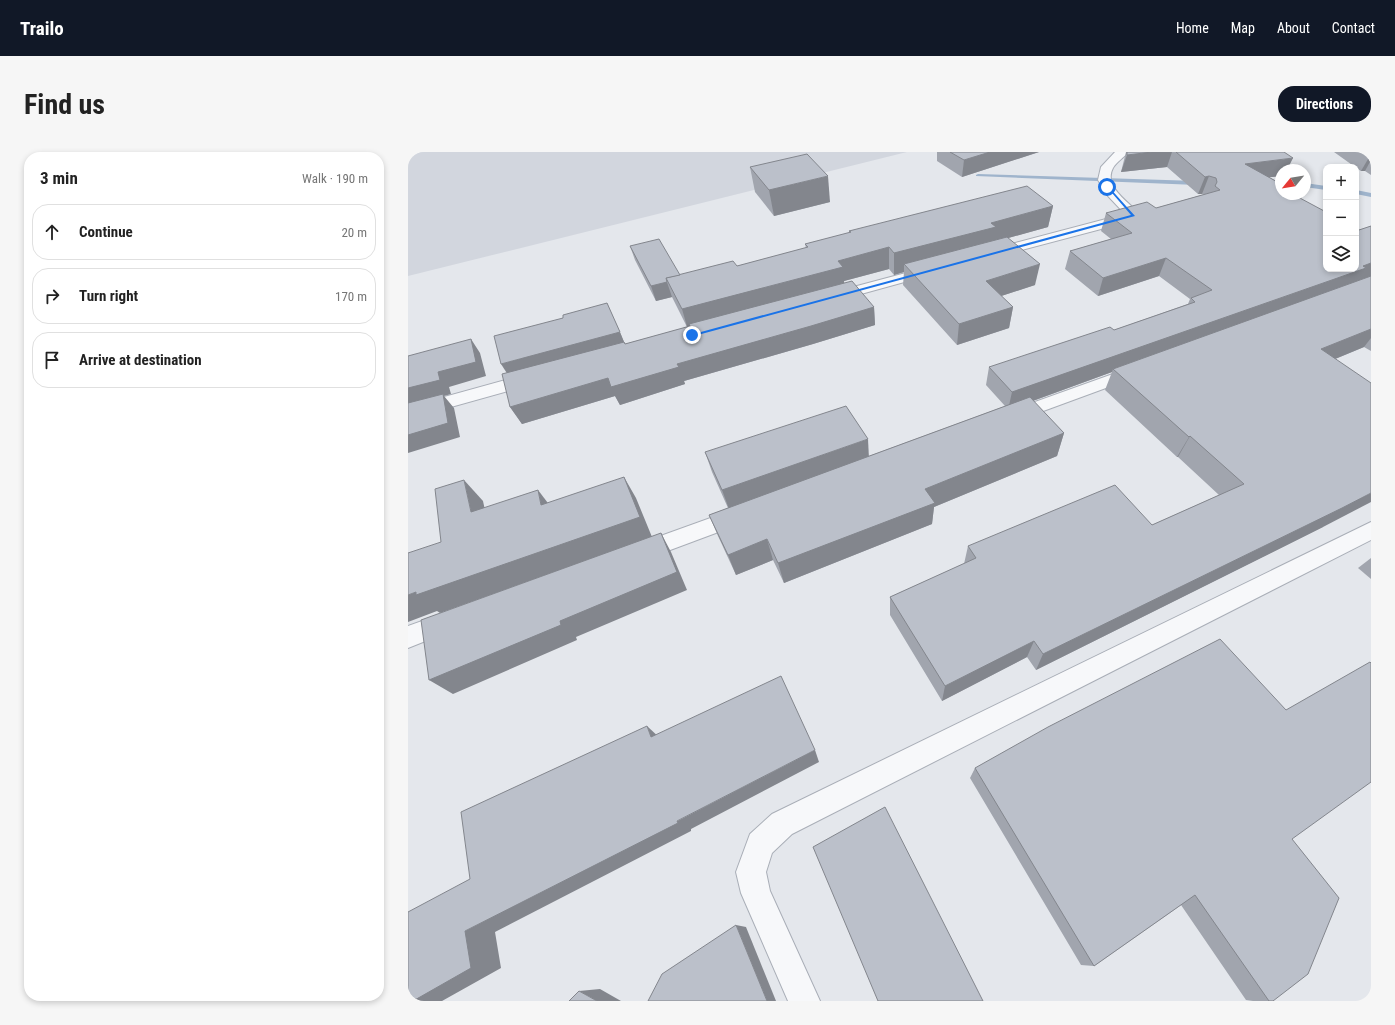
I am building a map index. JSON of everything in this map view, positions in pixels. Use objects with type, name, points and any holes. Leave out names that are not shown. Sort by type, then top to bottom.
[{"type":"street","points":[[1122,152],[1114,158],[1106,169],[1104,180],[1107,187],[1134,216]]},
{"type":"street","points":[[974,259],[1149,212]]},
{"type":"street","points":[[822,300],[944,267]]},
{"type":"street","points":[[990,424],[1154,364]]},
{"type":"street","points":[[408,413],[546,375]]},
{"type":"street","points":[[624,558],[759,509]]},
{"type":"street","points":[[804,1001],[756,893],[751,872],[760,844],[782,824],[1371,530]]},
{"type":"street","points":[[408,637],[468,615]]},
{"type":"shaded area","points":[[408,152],[907,152],[408,276]]},
{"type":"building","points":[[950,152],[990,152],[964,160]]},
{"type":"building","points":[[1127,152],[1152,152],[1127,155]]},
{"type":"building","points":[[1176,152],[1284,152],[1293,158],[1245,164],[1275,181],[1275,200],[1304,200],[1323,210],[1323,272],[1355,272],[1012,392],[989,367],[1110,327],[1114,330],[1195,302],[1191,298],[1212,290],[1166,258],[1103,278],[1070,251],[1132,233],[1106,213],[1147,202],[1156,208],[1220,190],[1215,186],[1217,182],[1216,178],[1209,176],[1205,177]]},
{"type":"building","points":[[807,154],[828,176],[769,190],[750,167]]},
{"type":"building","points":[[1027,186],[1053,206],[991,223],[996,227],[894,253],[889,247],[838,261],[843,267],[682,309],[666,278],[733,261],[737,266],[808,247],[805,244],[851,232],[849,231]]},
{"type":"building","points":[[1371,226],[1371,263],[1363,266],[1366,268],[1359,270],[1359,230]]},
{"type":"building","points":[[1007,237],[1040,264],[986,281],[1013,307],[959,324],[904,264]]},
{"type":"building","points":[[659,239],[680,275],[666,278],[667,282],[651,286],[630,246]]},
{"type":"building","points":[[1371,276],[1371,329],[1321,349],[1371,383],[1371,493],[1043,654],[1034,641],[945,686],[890,597],[976,558],[968,546],[1115,485],[1152,525],[1244,484],[1113,369]]},
{"type":"building","points":[[852,281],[874,307],[677,364],[679,367],[611,387],[608,378],[510,407],[502,374],[624,342],[625,344],[690,326],[689,324]]},
{"type":"building","points":[[607,303],[620,332],[501,364],[494,336],[563,318],[563,315]]},
{"type":"building","points":[[471,339],[476,362],[438,372],[440,380],[408,388],[408,356]]},
{"type":"building","points":[[443,394],[448,423],[408,435],[408,403]]},
{"type":"building","points":[[1030,397],[1064,433],[925,489],[935,503],[778,563],[767,539],[728,555],[709,515]]},
{"type":"building","points":[[846,406],[868,439],[722,490],[705,452]]},
{"type":"building","points":[[624,477],[640,517],[416,595],[416,592],[408,595],[408,553],[441,542],[435,489],[464,480],[471,512],[538,490],[541,505]]},
{"type":"building","points":[[661,533],[677,572],[560,621],[561,625],[429,680],[421,620]]},
{"type":"building","points":[[1220,639],[1286,710],[1370,662],[1371,663],[1371,782],[1292,839],[1339,898],[1308,974],[1273,1001],[1269,1001],[1195,895],[1094,966],[975,768],[1048,727]]},
{"type":"building","points":[[781,676],[815,750],[677,821],[678,823],[465,931],[471,968],[413,1001],[408,1001],[408,912],[470,879],[461,812],[647,726],[651,737]]},
{"type":"building","points":[[885,807],[983,1001],[878,1001],[813,847]]},
{"type":"building","points":[[736,925],[767,1001],[648,1001],[662,974]]},
{"type":"building","points":[[579,991],[597,1001],[569,1001]]},
{"type":"waterway","points":[[978,175],[1197,183]]},
{"type":"waterway","points":[[1311,186],[1323,188]]},
{"type":"waterway","points":[[1359,193],[1371,195]]},
{"type":"route","points":[[692,335],[1134,216],[1107,187]]}]
